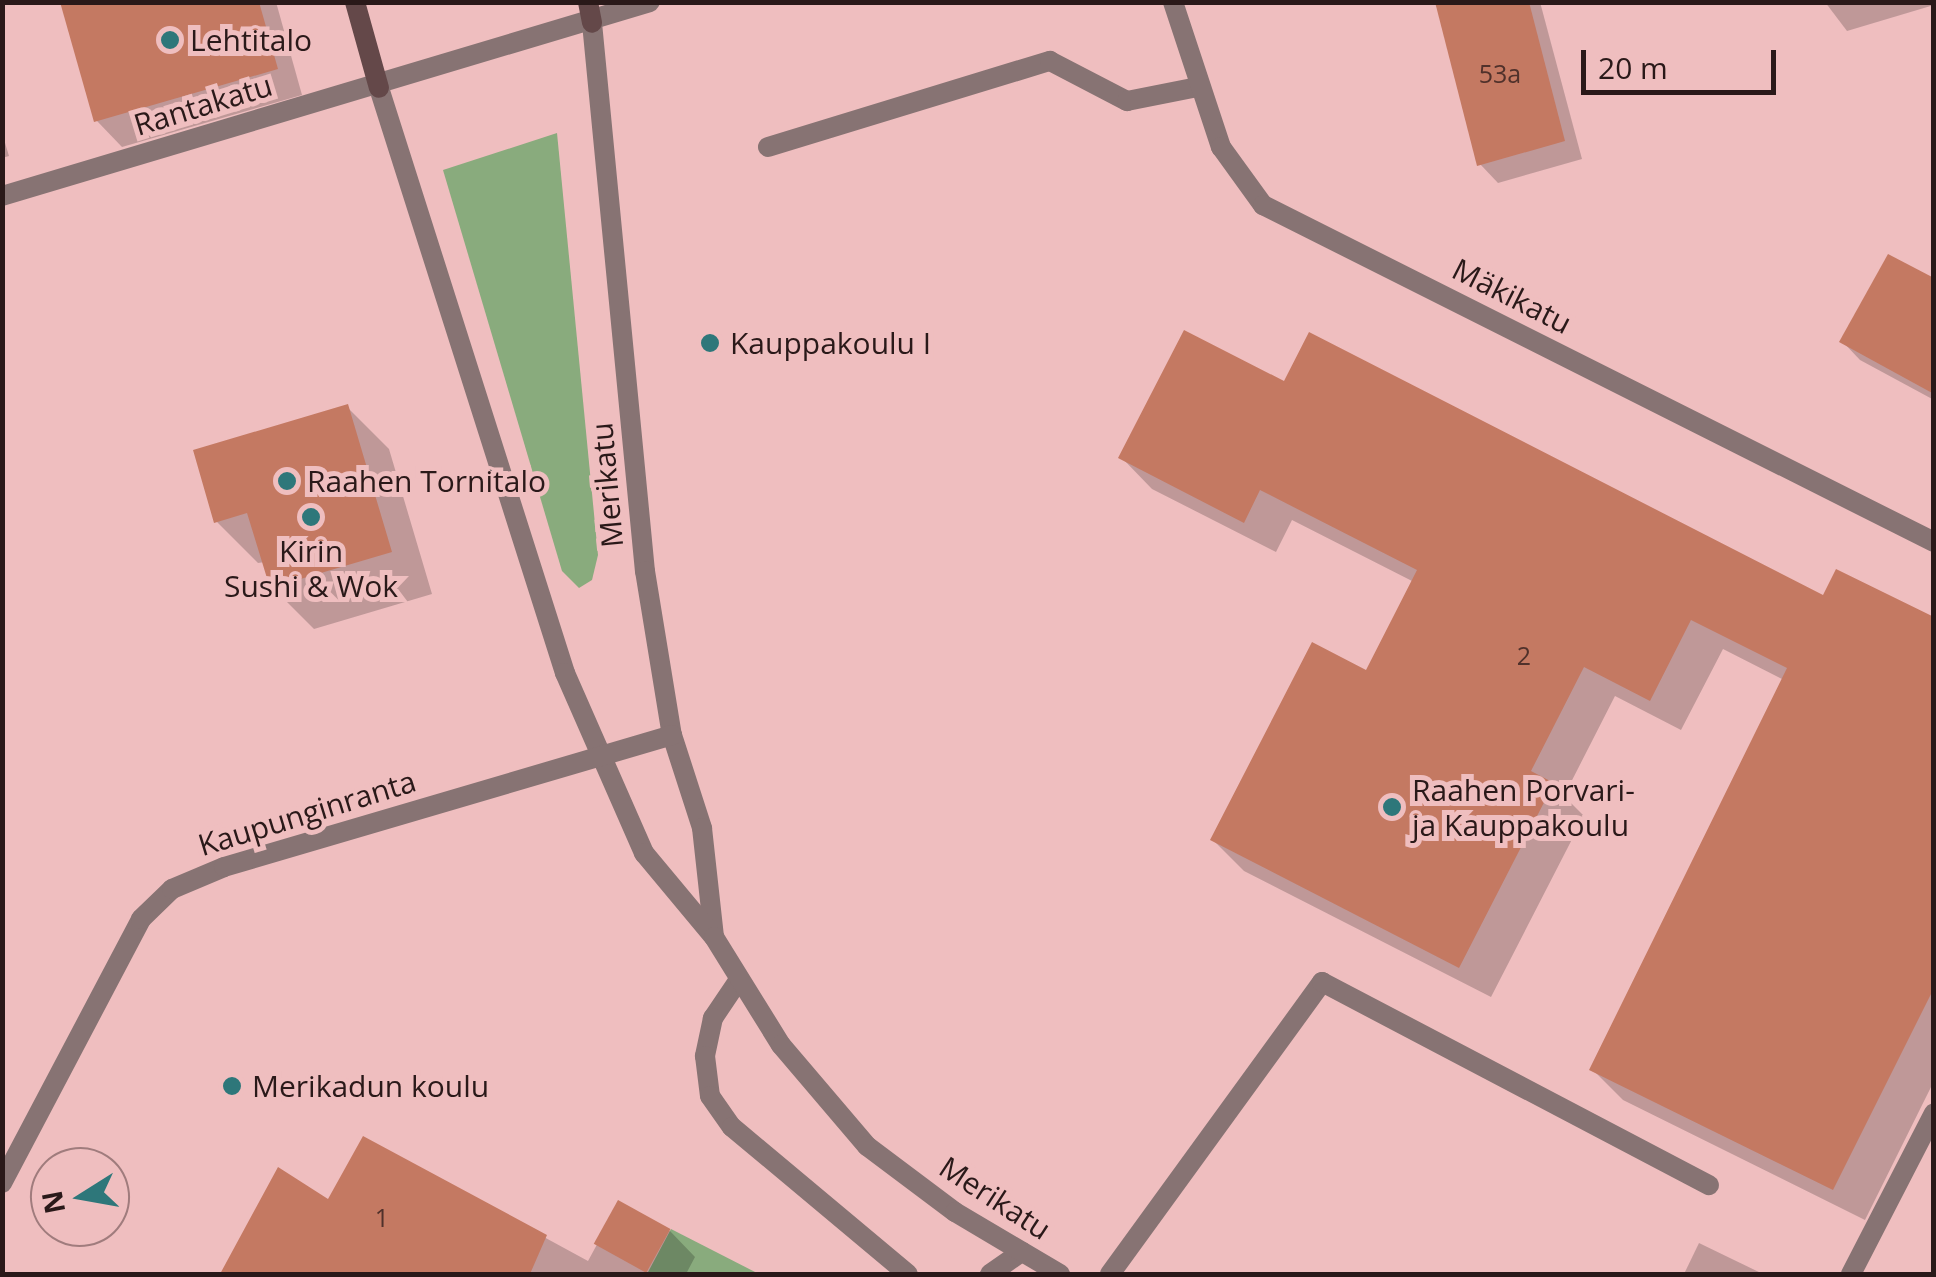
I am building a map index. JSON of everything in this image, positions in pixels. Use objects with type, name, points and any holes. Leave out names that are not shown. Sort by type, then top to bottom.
[{"type":"street","points":[[355,2],[379,88]]},
{"type":"street","name":"Rantakatu","points":[[2,196],[379,88],[590,13],[650,2]]},
{"type":"street","name":"Mäkikatu","points":[[1173,2],[1221,148],[1263,205],[1934,542]]},
{"type":"street","name":"Merikatu","points":[[590,13],[645,571],[672,734],[702,828],[714,936]]},
{"type":"street","points":[[768,147],[1050,61],[1127,102],[1198,87]]},
{"type":"street","name":"Merikatu","points":[[379,88],[597,757],[644,853],[714,936],[781,1045],[867,1146],[1060,1274]]},
{"type":"street","name":"Kaupunginranta","points":[[2,1183],[141,920],[172,890],[224,868],[672,734]]},
{"type":"street","points":[[738,980],[713,1018],[705,1056],[710,1096],[732,1127],[908,1274]]},
{"type":"street","points":[[1110,1274],[1322,982],[1708,1185]]},
{"type":"street","points":[[1852,1274],[1934,1114]]},
{"type":"street","points":[[990,1274],[1022,1252]]},
{"type":"green space","points":[[557,133],[598,555],[592,580],[579,588],[562,571],[443,170]]},
{"type":"green space","points":[[671,1229],[759,1274],[647,1274]]},
{"type":"building","name":"Lehtitalo","points":[[60,2],[259,2],[278,69],[94,122]]},
{"type":"building","points":[[1435,2],[1529,2],[1565,141],[1477,166]]},
{"type":"building","points":[[1888,254],[1934,278],[1934,394],[1839,342]]},
{"type":"building","points":[[1184,330],[1284,381],[1309,332],[1823,595],[1836,569],[1934,617],[1934,988],[1833,1190],[1589,1070],[1787,668],[1691,620],[1650,701],[1584,667],[1531,771],[1554,783],[1459,968],[1210,840],[1312,642],[1366,670],[1417,570],[1260,490],[1244,523],[1118,458]]},
{"type":"building","name":"Raahen Tornitalo","points":[[348,404],[392,552],[270,588],[247,513],[214,523],[193,450]]},
{"type":"building","points":[[363,1136],[547,1235],[530,1274],[220,1274],[278,1167],[328,1199]]},
{"type":"building","points":[[618,1200],[670,1229],[646,1273],[594,1244]]},
{"type":"place","name":"Lehtitalo","points":[[170,40]]},
{"type":"place","name":"Kauppakoulu I","points":[[710,343]]},
{"type":"place","name":"Raahen Tornitalo","points":[[287,481]]},
{"type":"place","name":"Kirin Sushi & Wok","points":[[311,517]]},
{"type":"place","name":"Raahen Porvari- ja Kauppakoulu","points":[[1392,807]]},
{"type":"place","name":"Merikadun koulu","points":[[232,1086]]}]
